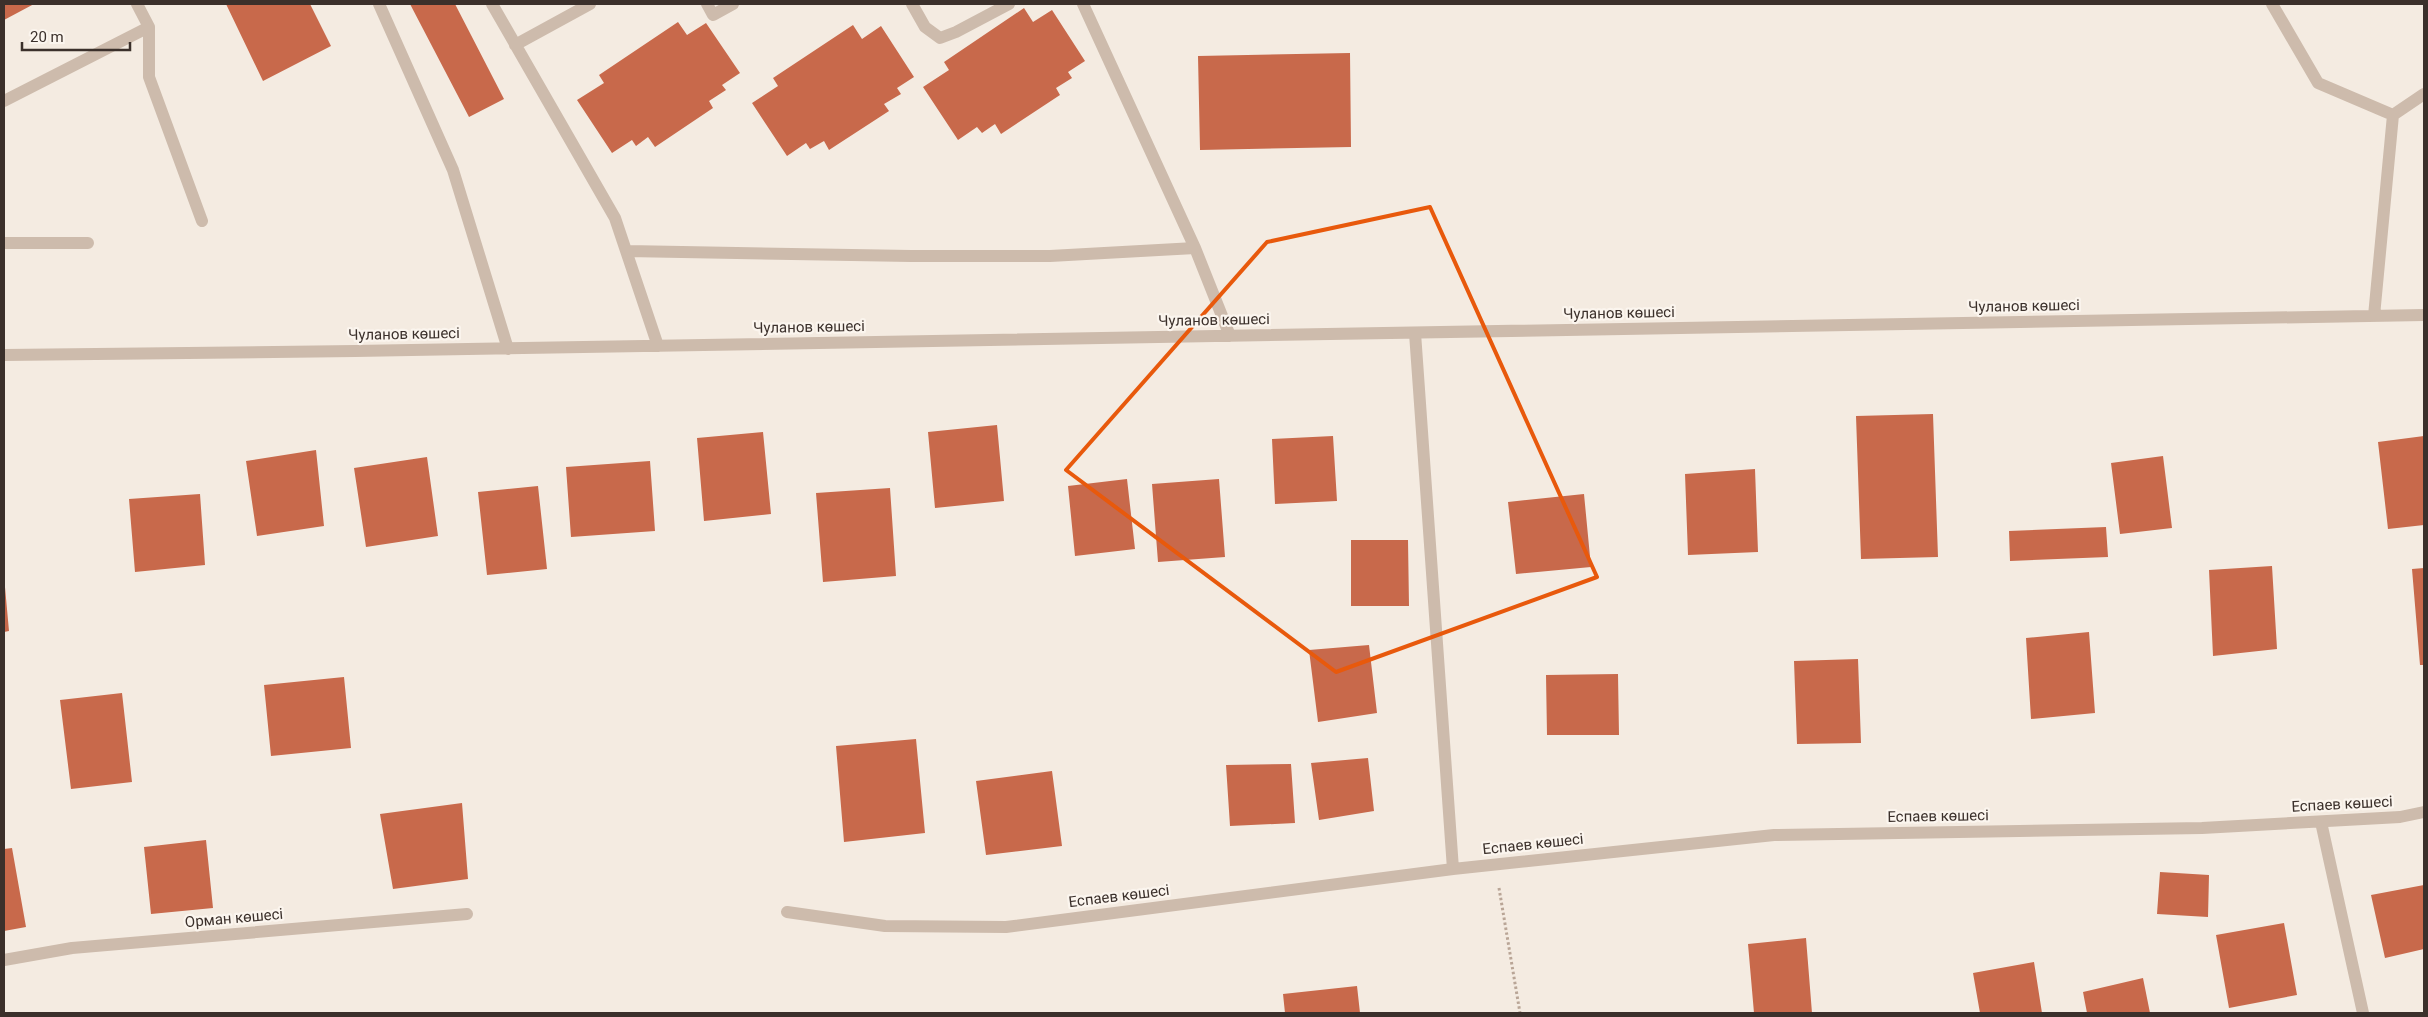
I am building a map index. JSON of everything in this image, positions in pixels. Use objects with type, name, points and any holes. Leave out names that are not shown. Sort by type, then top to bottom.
[{"type":"street","points":[[138,4],[149,27],[149,77],[202,221]]},
{"type":"street","points":[[379,4],[453,170],[508,349]]},
{"type":"street","points":[[492,4],[615,218],[658,346]]},
{"type":"street","points":[[515,46],[590,4]]},
{"type":"street","points":[[707,4],[714,15],[733,4]]},
{"type":"street","points":[[912,4],[925,27],[940,38],[956,32],[1009,4]]},
{"type":"street","points":[[1083,4],[1195,248],[1230,336]]},
{"type":"street","points":[[2272,4],[2318,83],[2394,115]]},
{"type":"street","points":[[4,101],[149,27]]},
{"type":"street","points":[[2374,316],[2394,115],[2424,94]]},
{"type":"street","points":[[4,243],[88,243]]},
{"type":"street","points":[[627,251],[1030,256],[1195,248]]},
{"type":"street","name":"Чуланов көшесі","points":[[4,355],[508,349],[2424,315]]},
{"type":"street","points":[[1415,333],[1453,869]]},
{"type":"street","name":"Еспаев көшесі","points":[[787,912],[885,926],[1006,927],[1453,869],[1774,835],[2202,828],[2400,817],[2424,812]]},
{"type":"street","points":[[2321,822],[2363,1013]]},
{"type":"street","name":"Орман көшесі","points":[[4,960],[72,948],[467,914]]},
{"type":"path","points":[[1495,865],[1520,1013]]},
{"type":"highlighted area","points":[[1430,207],[1597,577],[1336,672],[1066,470],[1267,242]]},
{"type":"building","points":[[4,4],[34,4],[4,20]]},
{"type":"building","points":[[226,4],[310,4],[331,46],[263,81]]},
{"type":"building","points":[[410,4],[455,4],[504,99],[469,117]]},
{"type":"building","points":[[1024,8],[1033,22],[1052,10],[1085,61],[1068,72],[1072,78],[1056,88],[1060,95],[1001,134],[995,124],[982,133],[977,127],[958,140],[923,87],[949,70],[944,62]]},
{"type":"building","points":[[678,22],[687,35],[706,23],[740,73],[722,85],[726,90],[709,101],[713,108],[655,147],[648,137],[636,146],[632,140],[612,153],[577,100],[604,83],[599,75]]},
{"type":"building","points":[[853,25],[862,39],[881,26],[914,77],[897,88],[901,94],[884,104],[889,111],[829,150],[824,141],[810,149],[806,143],[787,156],[752,103],[778,86],[773,78]]},
{"type":"building","points":[[1350,53],[1351,147],[1200,150],[1198,56]]},
{"type":"building","points":[[1933,414],[1938,557],[1861,559],[1856,416]]},
{"type":"building","points":[[997,425],[1004,501],[935,508],[928,432]]},
{"type":"building","points":[[763,432],[771,514],[704,521],[697,438]]},
{"type":"building","points":[[1333,436],[1337,501],[1275,504],[1272,439]]},
{"type":"building","points":[[2424,436],[2424,525],[2388,529],[2378,442]]},
{"type":"building","points":[[316,450],[324,526],[257,536],[246,461]]},
{"type":"building","points":[[2163,456],[2172,528],[2120,534],[2111,463]]},
{"type":"building","points":[[427,457],[438,536],[366,547],[354,468]]},
{"type":"building","points":[[650,461],[655,531],[571,537],[566,467]]},
{"type":"building","points":[[1755,469],[1758,552],[1688,555],[1685,474]]},
{"type":"building","points":[[1127,479],[1135,549],[1075,556],[1068,486]]},
{"type":"building","points":[[1219,479],[1225,557],[1158,562],[1152,484]]},
{"type":"building","points":[[538,486],[547,569],[487,575],[478,492]]},
{"type":"building","points":[[890,488],[896,576],[823,582],[816,493]]},
{"type":"building","points":[[200,494],[205,565],[135,572],[129,499]]},
{"type":"building","points":[[1584,494],[1591,567],[1516,574],[1508,502]]},
{"type":"building","points":[[2106,527],[2108,557],[2010,561],[2009,531]]},
{"type":"building","points":[[1351,540],[1408,540],[1409,606],[1351,606]]},
{"type":"building","points":[[2272,566],[2277,649],[2213,656],[2209,570]]},
{"type":"building","points":[[2424,568],[2424,665],[2420,665],[2412,569]]},
{"type":"building","points":[[4,576],[9,631],[4,632]]},
{"type":"building","points":[[2089,632],[2095,713],[2031,719],[2026,638]]},
{"type":"building","points":[[1369,645],[1377,713],[1318,722],[1309,650]]},
{"type":"building","points":[[1858,659],[1861,743],[1797,744],[1794,661]]},
{"type":"building","points":[[1618,674],[1619,735],[1547,735],[1546,675]]},
{"type":"building","points":[[344,677],[351,748],[271,756],[264,685]]},
{"type":"building","points":[[122,693],[132,782],[71,789],[60,700]]},
{"type":"building","points":[[916,739],[925,833],[844,842],[836,746]]},
{"type":"building","points":[[1368,758],[1374,811],[1319,820],[1311,763]]},
{"type":"building","points":[[1291,764],[1295,823],[1230,826],[1226,765]]},
{"type":"building","points":[[1052,771],[1062,846],[986,855],[976,781]]},
{"type":"building","points":[[462,803],[468,879],[393,889],[380,814]]},
{"type":"building","points":[[206,840],[213,908],[151,914],[144,847]]},
{"type":"building","points":[[12,848],[26,927],[4,931],[4,849]]},
{"type":"building","points":[[2160,872],[2209,875],[2208,917],[2157,914]]},
{"type":"building","points":[[2424,885],[2424,949],[2385,958],[2371,895]]},
{"type":"building","points":[[2284,923],[2297,995],[2229,1008],[2216,935]]},
{"type":"building","points":[[1806,938],[1812,1013],[1754,1013],[1748,944]]},
{"type":"building","points":[[2034,962],[2042,1013],[1980,1013],[1973,973]]},
{"type":"building","points":[[2143,978],[2150,1013],[2087,1013],[2083,992]]},
{"type":"building","points":[[1357,986],[1360,1013],[1285,1013],[1283,994]]}]
